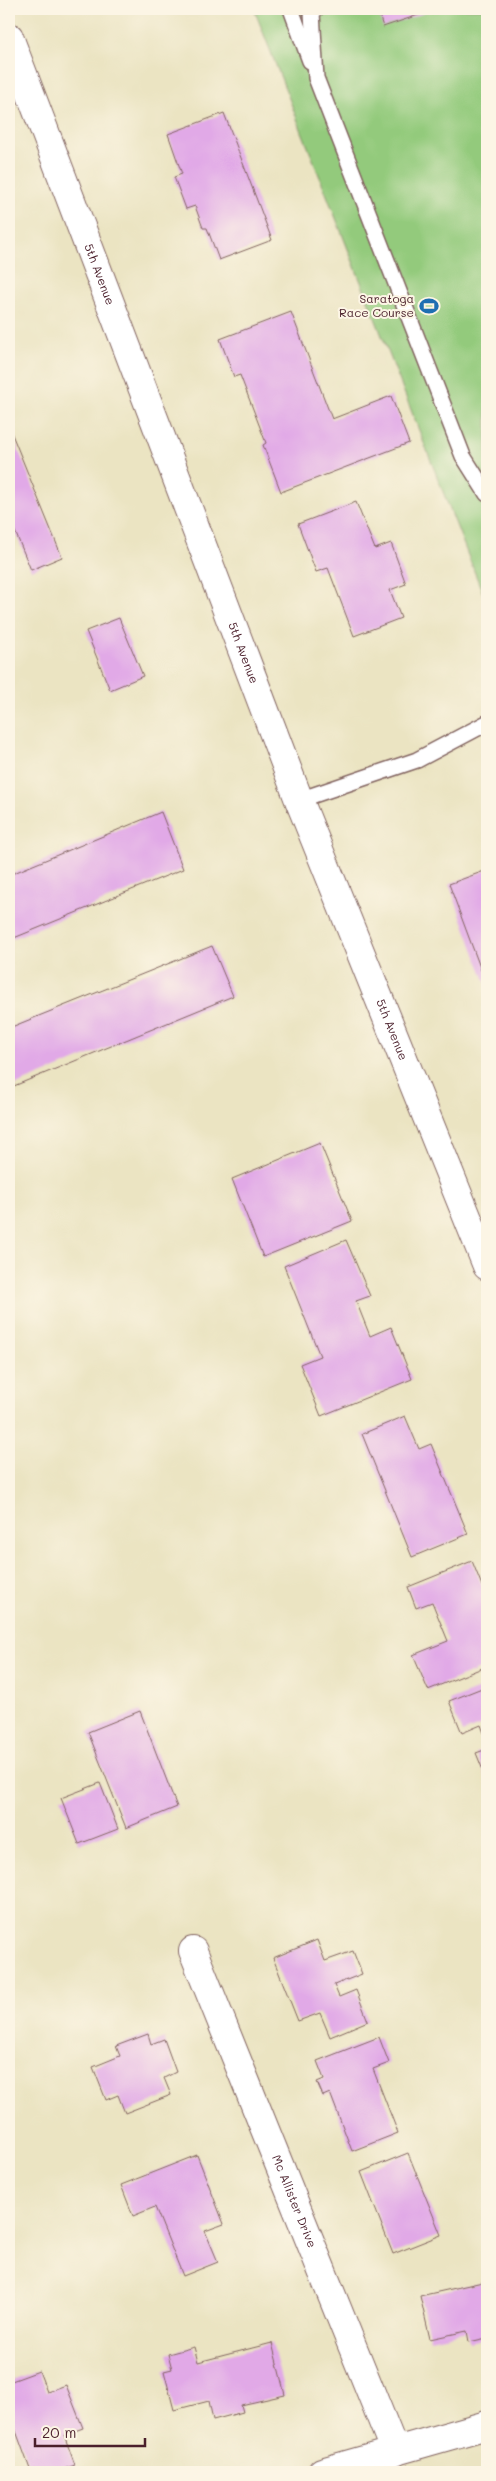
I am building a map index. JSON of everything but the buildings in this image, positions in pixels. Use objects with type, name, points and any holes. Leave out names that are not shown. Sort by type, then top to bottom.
[{"type":"street","name":"5th Avenue","points":[[9,37],[299,800],[487,1266]]},
{"type":"street","name":"Mc Allister Drive","points":[[192,1951],[395,2452]]},
{"type":"street","points":[[322,2472],[487,2425]]},
{"type":"lane","points":[[291,9],[463,456],[487,494]]},
{"type":"lane","points":[[316,9],[312,14],[316,78]]},
{"type":"lane","points":[[299,800],[417,760],[487,723]]},
{"type":"green space","name":"Saratoga Race Course","points":[[254,9],[487,9],[487,604]]},
{"type":"place","name":"Saratoga Race Course","points":[[429,306]]}]
